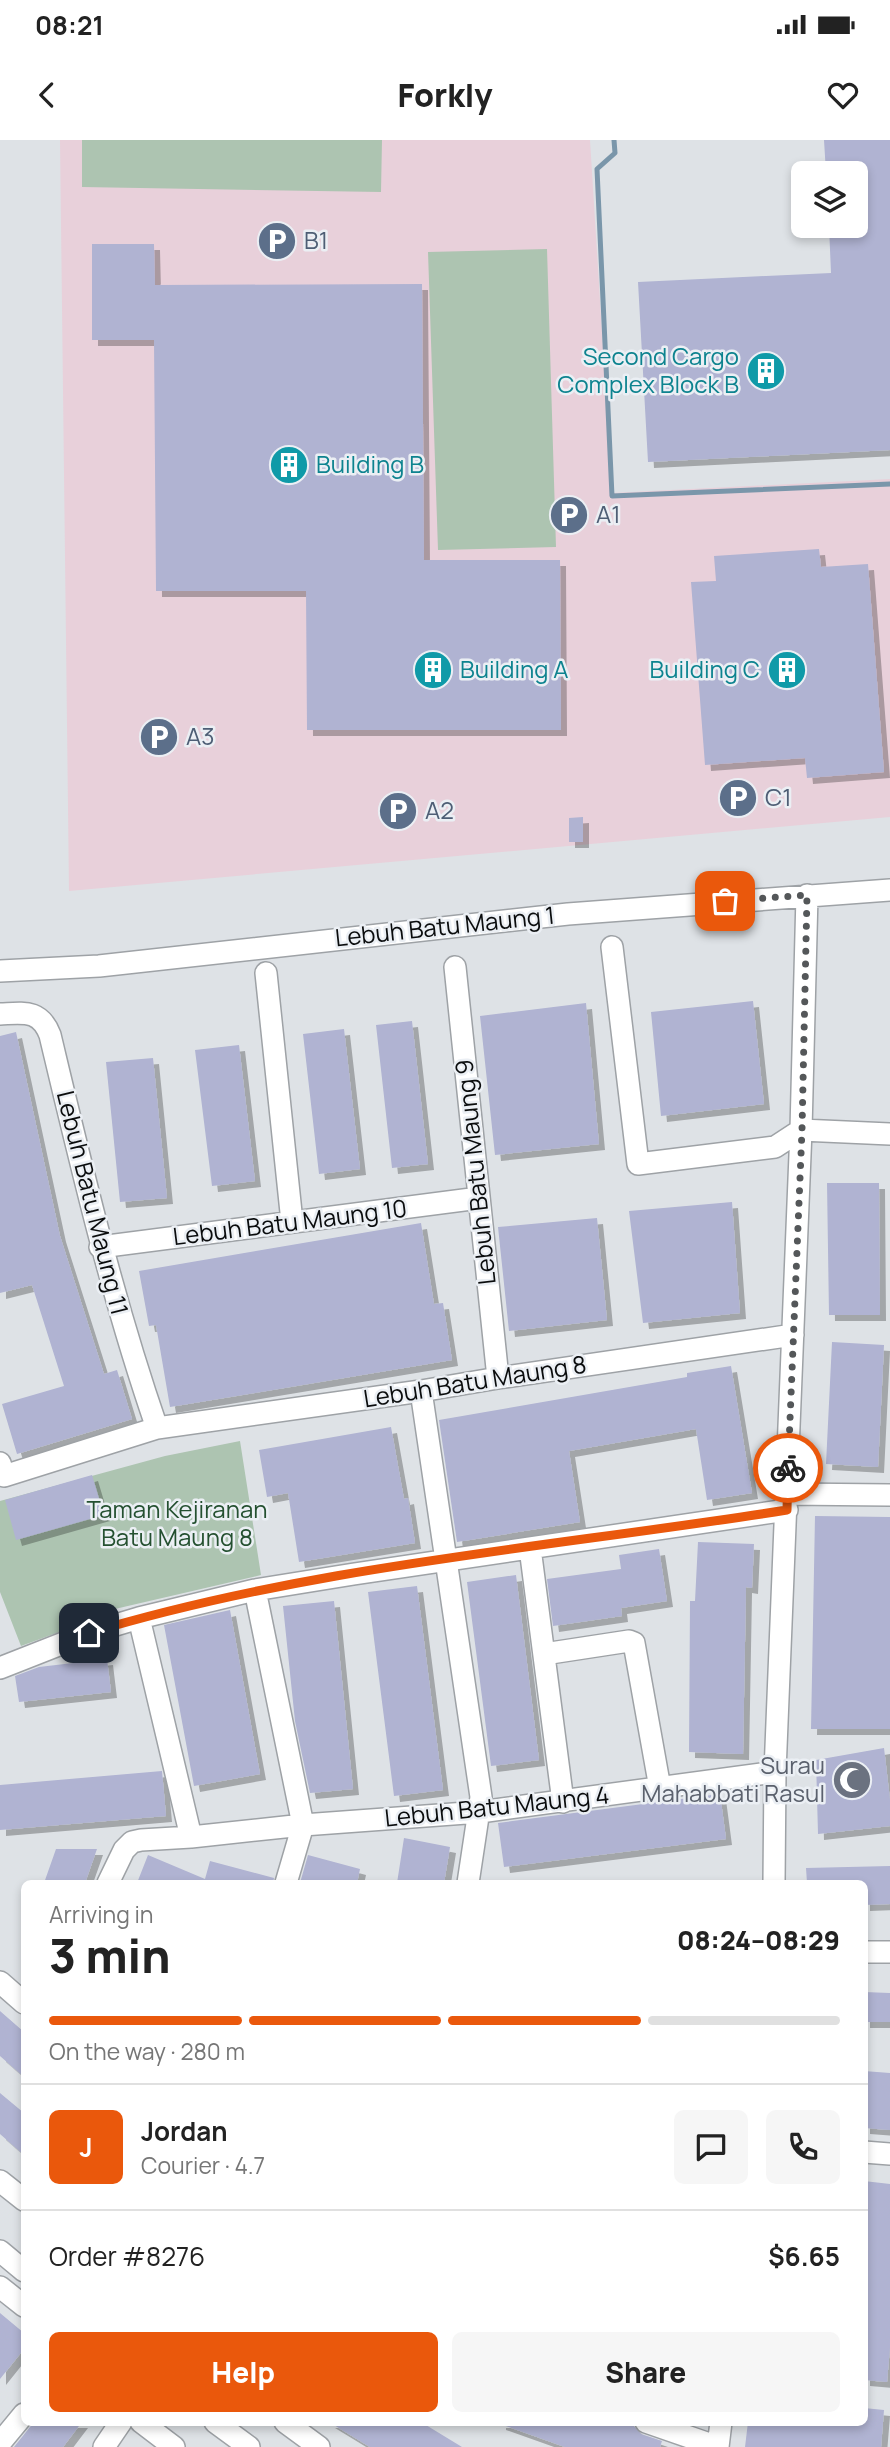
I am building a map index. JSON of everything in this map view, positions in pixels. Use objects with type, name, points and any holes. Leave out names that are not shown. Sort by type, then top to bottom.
[{"type":"street","name":"Lebuh Batu Maung 1","points":[[0,971],[99,966],[568,914],[890,890]]},
{"type":"street","points":[[774,1880],[775,1772],[802,1130],[807,895]]},
{"type":"street","points":[[612,947],[638,1164],[775,1147],[802,1130],[890,1134]]},
{"type":"street","name":"Lebuh Batu Maung 9","points":[[455,967],[498,1378]]},
{"type":"street","points":[[266,973],[292,1222]]},
{"type":"street","name":"Lebuh Batu Maung 11","points":[[0,1014],[33,1014],[41,1018],[47,1026],[100,1247],[130,1352],[157,1428]]},
{"type":"street","name":"Lebuh Batu Maung 10","points":[[100,1247],[479,1198]]},
{"type":"street","name":"Lebuh Batu Maung 8","points":[[1,1473],[157,1428],[793,1335]]},
{"type":"street","points":[[421,1391],[481,1797],[469,1880]]},
{"type":"street","points":[[0,1668],[89,1633],[255,1590],[530,1548],[787,1502],[890,1495]]},
{"type":"street","points":[[530,1548],[563,1802]]},
{"type":"street","points":[[255,1590],[303,1825],[287,1880]]},
{"type":"street","points":[[139,1618],[191,1837]]},
{"type":"street","points":[[544,1654],[629,1641],[634,1643],[660,1788]]},
{"type":"street","name":"Lebuh Batu Maung 4","points":[[109,1880],[124,1850],[132,1842],[303,1825],[480,1812],[775,1772]]},
{"type":"street","points":[[868,1952],[890,1952]]},
{"type":"street","points":[[0,1982],[21,2000]]},
{"type":"street","points":[[868,2152],[890,2154]]},
{"type":"street","points":[[0,2180],[21,2198]]},
{"type":"street","points":[[0,2251],[21,2268]]},
{"type":"street","points":[[0,2287],[21,2304]]},
{"type":"street","points":[[0,2443],[21,2418]]},
{"type":"street","points":[[104,2447],[118,2426]]},
{"type":"street","points":[[146,2426],[174,2447]]},
{"type":"street","points":[[220,2426],[249,2447]]},
{"type":"street","points":[[290,2426],[319,2447]]},
{"type":"street","points":[[658,2426],[718,2447],[721,2426]]},
{"type":"shaded area","points":[[60,140],[590,140],[612,493],[890,479],[890,817],[69,891]]},
{"type":"green space","points":[[82,140],[382,140],[381,192],[82,187]]},
{"type":"green space","points":[[547,249],[556,547],[438,550],[428,252]]},
{"type":"green space","name":"Taman Kejiranan Batu Maung 8","points":[[240,1441],[261,1575],[89,1615],[70,1628],[21,1646],[0,1592],[0,1501],[165,1456]]},
{"type":"building","name":"Second Cargo Complex Block B","points":[[824,140],[890,140],[890,450],[648,462],[638,282],[831,273],[830,238],[868,238],[868,161],[825,161]]},
{"type":"building","name":"Building B","points":[[92,244],[154,244],[155,285],[422,284],[424,560],[560,560],[561,730],[307,730],[306,591],[156,591],[154,340],[92,340]]},
{"type":"building","name":"Building C","points":[[819,549],[821,567],[868,564],[884,772],[807,778],[805,758],[705,765],[691,582],[716,581],[714,556]]},
{"type":"building","points":[[583,817],[583,842],[569,842],[569,818]]},
{"type":"building","points":[[753,1001],[764,1104],[661,1116],[651,1012]]},
{"type":"building","points":[[586,1003],[599,1144],[495,1155],[480,1016]]},
{"type":"building","points":[[412,1021],[428,1164],[392,1168],[376,1025]]},
{"type":"building","points":[[344,1029],[360,1169],[319,1174],[303,1034]]},
{"type":"building","points":[[16,1032],[60,1236],[104,1374],[117,1370],[132,1419],[17,1454],[2,1404],[64,1386],[32,1285],[0,1293],[0,1036]]},
{"type":"building","points":[[239,1045],[255,1181],[212,1186],[195,1050]]},
{"type":"building","points":[[153,1058],[167,1198],[120,1202],[106,1062]]},
{"type":"building","points":[[827,1183],[879,1183],[880,1315],[829,1315]]},
{"type":"building","points":[[732,1202],[740,1313],[643,1323],[629,1211]]},
{"type":"building","points":[[597,1218],[607,1320],[509,1331],[498,1227]]},
{"type":"building","points":[[421,1223],[434,1304],[443,1303],[452,1360],[170,1407],[156,1325],[149,1326],[139,1271]]},
{"type":"building","points":[[832,1342],[884,1345],[878,1467],[826,1464]]},
{"type":"building","points":[[731,1366],[752,1493],[707,1500],[696,1429],[569,1451],[580,1522],[457,1542],[439,1420],[687,1377],[687,1373]]},
{"type":"building","points":[[391,1427],[404,1499],[408,1498],[415,1543],[299,1562],[288,1493],[267,1497],[259,1450]]},
{"type":"building","points":[[92,1475],[104,1515],[16,1540],[5,1500]]},
{"type":"building","points":[[815,1516],[890,1517],[890,1729],[811,1729]]},
{"type":"building","points":[[698,1542],[754,1544],[752,1588],[746,1587],[743,1754],[689,1752],[690,1601],[695,1601]]},
{"type":"building","points":[[659,1549],[667,1601],[621,1608],[622,1616],[553,1626],[547,1579],[621,1569],[619,1555]]},
{"type":"building","points":[[516,1575],[539,1760],[491,1766],[467,1582]]},
{"type":"building","points":[[417,1586],[443,1790],[394,1796],[368,1592]]},
{"type":"building","points":[[334,1601],[353,1789],[310,1793],[295,1721],[283,1606]]},
{"type":"building","points":[[230,1610],[260,1774],[194,1786],[164,1625]]},
{"type":"building","points":[[107,1659],[111,1692],[19,1702],[15,1676],[39,1667]]},
{"type":"building","name":"Surau Mahabbati Rasul","points":[[884,1748],[890,1826],[818,1834],[816,1760]]},
{"type":"building","points":[[162,1771],[166,1816],[0,1830],[0,1785]]},
{"type":"building","points":[[720,1794],[726,1839],[504,1867],[498,1823]]},
{"type":"building","points":[[404,1838],[450,1847],[444,1880],[397,1880]]},
{"type":"building","points":[[56,1849],[97,1849],[86,1880],[45,1880]]},
{"type":"building","points":[[148,1855],[205,1879],[210,1861],[274,1878],[274,1880],[138,1880]]},
{"type":"building","points":[[308,1855],[360,1869],[358,1880],[301,1880]]},
{"type":"building","points":[[890,1866],[890,1904],[868,1905],[868,1880],[807,1880],[806,1868]]},
{"type":"building","points":[[868,1992],[890,1993],[890,2022],[868,2022]]},
{"type":"building","points":[[0,2011],[21,2029],[21,2074],[0,2056]]},
{"type":"building","points":[[868,2071],[890,2073],[890,2130],[868,2128]]},
{"type":"building","points":[[0,2093],[21,2110],[21,2152],[0,2134]]},
{"type":"building","points":[[868,2181],[890,2184],[890,2347],[887,2382],[868,2380]]},
{"type":"building","points":[[0,2313],[21,2330],[21,2353],[0,2379]]},
{"type":"building","points":[[868,2408],[884,2410],[881,2447],[745,2447],[748,2426],[868,2426]]},
{"type":"building","points":[[31,2426],[79,2426],[63,2447],[14,2447]]},
{"type":"building","points":[[336,2426],[428,2426],[462,2447],[370,2447]]},
{"type":"building","points":[[506,2426],[634,2426],[641,2434],[662,2441],[660,2447],[565,2447]]},
{"type":"waterway","points":[[614,140],[615,153],[597,169],[612,496],[890,484]]},
{"type":"way so far","points":[[725,901],[807,895],[802,1130],[788,1468]]},
{"type":"place","name":"B1","points":[[277,241]]},
{"type":"place","name":"Second Cargo Complex Block B","points":[[766,371]]},
{"type":"place","name":"Building B","points":[[289,465]]},
{"type":"place","name":"A1","points":[[569,515]]},
{"type":"place","name":"Building A","points":[[433,670]]},
{"type":"place","name":"Building C","points":[[787,670]]},
{"type":"place","name":"A3","points":[[159,737]]},
{"type":"place","name":"C1","points":[[738,798]]},
{"type":"place","name":"A2","points":[[398,811]]},
{"type":"place","name":"Surau Mahabbati Rasul","points":[[852,1780]]},
{"type":"route","points":[[89,1633],[139,1618],[277,1586],[787,1510],[788,1468]]}]
